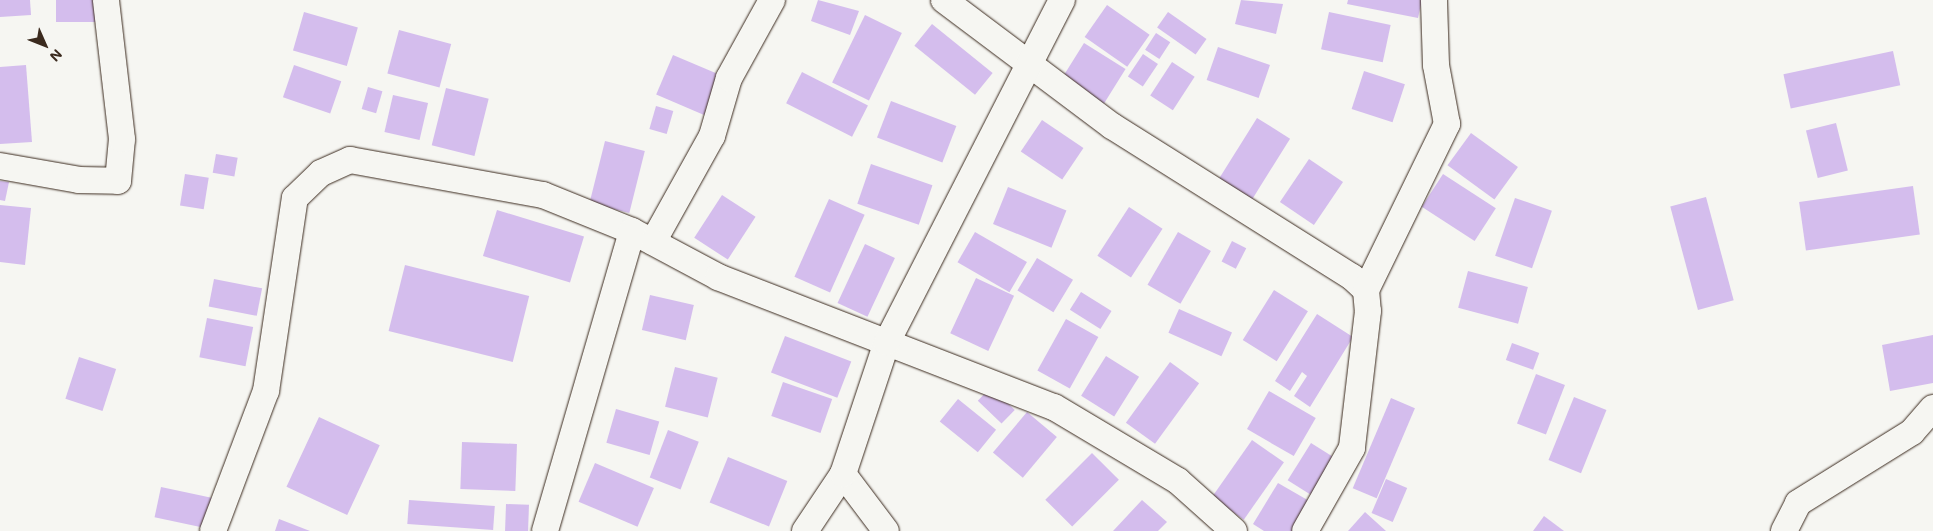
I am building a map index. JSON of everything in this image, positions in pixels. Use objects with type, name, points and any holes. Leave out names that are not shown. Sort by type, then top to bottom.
[{"type":"street","points":[[0,166],[79,180],[118,181],[122,139],[106,0]]},
{"type":"street","points":[[546,531],[643,236],[712,136],[729,78],[772,0]]},
{"type":"street","points":[[944,0],[1026,65],[1366,290]]},
{"type":"street","points":[[805,531],[842,474],[887,342],[1026,65],[1062,0]]},
{"type":"street","points":[[1304,531],[1352,448],[1368,311],[1366,290],[1447,124],[1436,65],[1434,0]]},
{"type":"street","points":[[213,531],[266,391],[295,198],[321,173],[350,160],[433,173],[543,195],[643,236],[718,277],[1054,407],[1178,481],[1234,531]]},
{"type":"street","points":[[1784,531],[1798,503],[1912,432],[1933,408]]},
{"type":"street","points":[[842,474],[886,531]]},
{"type":"building","points":[[0,0],[30,0],[31,15],[0,17]]},
{"type":"building","points":[[56,0],[96,0],[96,22],[56,22]]},
{"type":"building","points":[[818,0],[859,11],[850,35],[811,21]]},
{"type":"building","points":[[1241,0],[1283,4],[1276,34],[1235,24]]},
{"type":"building","points":[[1348,0],[1422,0],[1418,18],[1347,4]]},
{"type":"building","points":[[1107,5],[1150,35],[1127,67],[1085,37]]},
{"type":"building","points":[[304,12],[358,27],[347,66],[293,50]]},
{"type":"building","points":[[1168,12],[1207,39],[1196,55],[1157,28]]},
{"type":"building","points":[[1329,12],[1391,25],[1383,62],[1321,49]]},
{"type":"building","points":[[865,15],[902,33],[869,100],[832,82]]},
{"type":"building","points":[[932,24],[993,73],[975,95],[914,46]]},
{"type":"building","points":[[399,30],[451,44],[440,87],[387,73]]},
{"type":"building","points":[[1156,33],[1170,42],[1159,59],[1145,50]]},
{"type":"building","points":[[1084,43],[1126,69],[1104,104],[1062,78]]},
{"type":"building","points":[[1218,47],[1270,65],[1259,98],[1207,80]]},
{"type":"building","points":[[1893,51],[1900,85],[1791,109],[1783,74]]},
{"type":"building","points":[[1143,54],[1158,64],[1143,86],[1128,76]]},
{"type":"building","points":[[673,55],[721,75],[704,115],[656,95]]},
{"type":"building","points":[[1172,62],[1195,77],[1173,110],[1150,96]]},
{"type":"building","points":[[26,65],[32,142],[0,144],[0,67]]},
{"type":"building","points":[[294,65],[341,81],[330,113],[283,97]]},
{"type":"building","points":[[1364,71],[1405,84],[1393,122],[1352,109]]},
{"type":"building","points":[[802,72],[868,106],[852,137],[786,103]]},
{"type":"building","points":[[368,87],[382,91],[376,113],[362,109]]},
{"type":"building","points":[[446,88],[489,99],[474,156],[432,145]]},
{"type":"building","points":[[393,95],[428,103],[420,140],[384,132]]},
{"type":"building","points":[[891,101],[956,126],[942,162],[877,137]]},
{"type":"building","points":[[656,106],[673,111],[667,134],[649,129]]},
{"type":"building","points":[[1257,118],[1290,139],[1250,202],[1217,182]]},
{"type":"building","points":[[1042,120],[1083,148],[1062,179],[1021,152]]},
{"type":"building","points":[[1836,123],[1848,171],[1818,178],[1806,130]]},
{"type":"building","points":[[1471,133],[1518,167],[1494,199],[1447,165]]},
{"type":"building","points":[[605,141],[645,151],[629,213],[590,203]]},
{"type":"building","points":[[216,154],[238,158],[234,177],[213,173]]},
{"type":"building","points":[[1309,159],[1343,182],[1314,225],[1280,202]]},
{"type":"building","points":[[871,164],[932,185],[919,225],[857,204]]},
{"type":"building","points":[[185,174],[209,178],[204,209],[180,206]]},
{"type":"building","points":[[1443,174],[1496,208],[1475,241],[1422,207]]},
{"type":"building","points":[[0,181],[9,182],[5,201],[0,200]]},
{"type":"building","points":[[1913,186],[1920,235],[1806,251],[1799,202]]},
{"type":"building","points":[[1008,187],[1066,211],[1051,248],[993,224]]},
{"type":"building","points":[[722,195],[756,217],[728,260],[694,238]]},
{"type":"building","points":[[1706,197],[1734,300],[1698,310],[1670,207]]},
{"type":"building","points":[[1515,198],[1552,211],[1532,268],[1495,256]]},
{"type":"building","points":[[829,199],[865,215],[830,293],[794,277]]},
{"type":"building","points":[[0,205],[31,208],[25,265],[0,262]]},
{"type":"building","points":[[1129,207],[1163,229],[1131,277],[1097,256]]},
{"type":"building","points":[[497,210],[584,237],[570,283],[483,256]]},
{"type":"building","points":[[975,232],[1027,262],[1009,292],[958,262]]},
{"type":"building","points":[[1178,232],[1211,251],[1180,304],[1148,285]]},
{"type":"building","points":[[1232,241],[1246,248],[1236,269],[1222,261]]},
{"type":"building","points":[[865,244],[895,258],[867,317],[838,303]]},
{"type":"building","points":[[1037,258],[1073,280],[1053,312],[1017,291]]},
{"type":"building","points":[[405,265],[529,296],[513,362],[389,331]]},
{"type":"building","points":[[1468,271],[1528,287],[1518,324],[1458,308]]},
{"type":"building","points":[[976,278],[1014,296],[988,351],[950,333]]},
{"type":"building","points":[[214,279],[262,288],[257,316],[209,306]]},
{"type":"building","points":[[1274,290],[1308,311],[1277,361],[1243,340]]},
{"type":"building","points":[[1081,292],[1112,311],[1100,329],[1070,310]]},
{"type":"building","points":[[650,295],[694,305],[686,340],[642,330]]},
{"type":"building","points":[[1179,309],[1232,333],[1221,356],[1168,333]]},
{"type":"building","points":[[1317,314],[1353,337],[1310,407],[1294,396],[1307,376],[1302,372],[1290,391],[1275,381]]},
{"type":"building","points":[[207,318],[253,327],[246,366],[199,357]]},
{"type":"building","points":[[1066,319],[1098,337],[1070,389],[1037,371]]},
{"type":"building","points":[[1933,335],[1933,383],[1890,391],[1882,345]]},
{"type":"building","points":[[785,336],[851,361],[837,398],[771,372]]},
{"type":"building","points":[[1512,343],[1539,353],[1533,370],[1506,360]]},
{"type":"building","points":[[1106,356],[1139,377],[1114,417],[1081,396]]},
{"type":"building","points":[[79,357],[116,369],[102,411],[65,399]]},
{"type":"building","points":[[1170,362],[1199,383],[1155,444],[1126,423]]},
{"type":"building","points":[[675,367],[718,378],[708,417],[665,407]]},
{"type":"building","points":[[1536,374],[1565,385],[1546,435],[1517,423]]},
{"type":"building","points":[[783,382],[832,399],[820,433],[771,416]]},
{"type":"building","points":[[991,387],[1015,410],[1002,424],[978,401]]},
{"type":"building","points":[[1269,391],[1316,418],[1294,456],[1247,429]]},
{"type":"building","points":[[1574,397],[1606,410],[1581,473],[1549,460]]},
{"type":"building","points":[[1391,398],[1415,408],[1377,498],[1353,488]]},
{"type":"building","points":[[958,399],[996,430],[978,452],[940,422]]},
{"type":"building","points":[[616,409],[659,421],[650,455],[606,443]]},
{"type":"building","points":[[1027,412],[1057,437],[1023,478],[993,453]]},
{"type":"building","points":[[319,417],[380,445],[347,515],[286,487]]},
{"type":"building","points":[[668,430],[699,442],[681,489],[650,478]]},
{"type":"building","points":[[1252,440],[1284,462],[1244,520],[1212,497]]},
{"type":"building","points":[[462,442],[517,444],[515,491],[460,489]]},
{"type":"building","points":[[1311,443],[1337,459],[1314,497],[1288,480]]},
{"type":"building","points":[[1092,453],[1119,480],[1072,527],[1045,500]]},
{"type":"building","points":[[728,457],[787,481],[769,526],[710,502]]},
{"type":"building","points":[[595,463],[654,488],[638,527],[579,502]]},
{"type":"building","points":[[1386,479],[1407,488],[1393,522],[1372,513]]},
{"type":"building","points":[[1278,483],[1311,502],[1293,531],[1264,531],[1253,524]]},
{"type":"building","points":[[161,487],[214,498],[207,529],[155,517]]},
{"type":"building","points":[[409,500],[495,506],[493,530],[407,524]]},
{"type":"building","points":[[1142,500],[1167,522],[1158,531],[1113,531]]},
{"type":"building","points":[[506,504],[529,505],[528,531],[505,531]]},
{"type":"building","points":[[1365,512],[1386,531],[1348,531]]},
{"type":"building","points":[[1544,516],[1564,531],[1533,531]]},
{"type":"building","points":[[279,519],[310,531],[275,531]]}]
